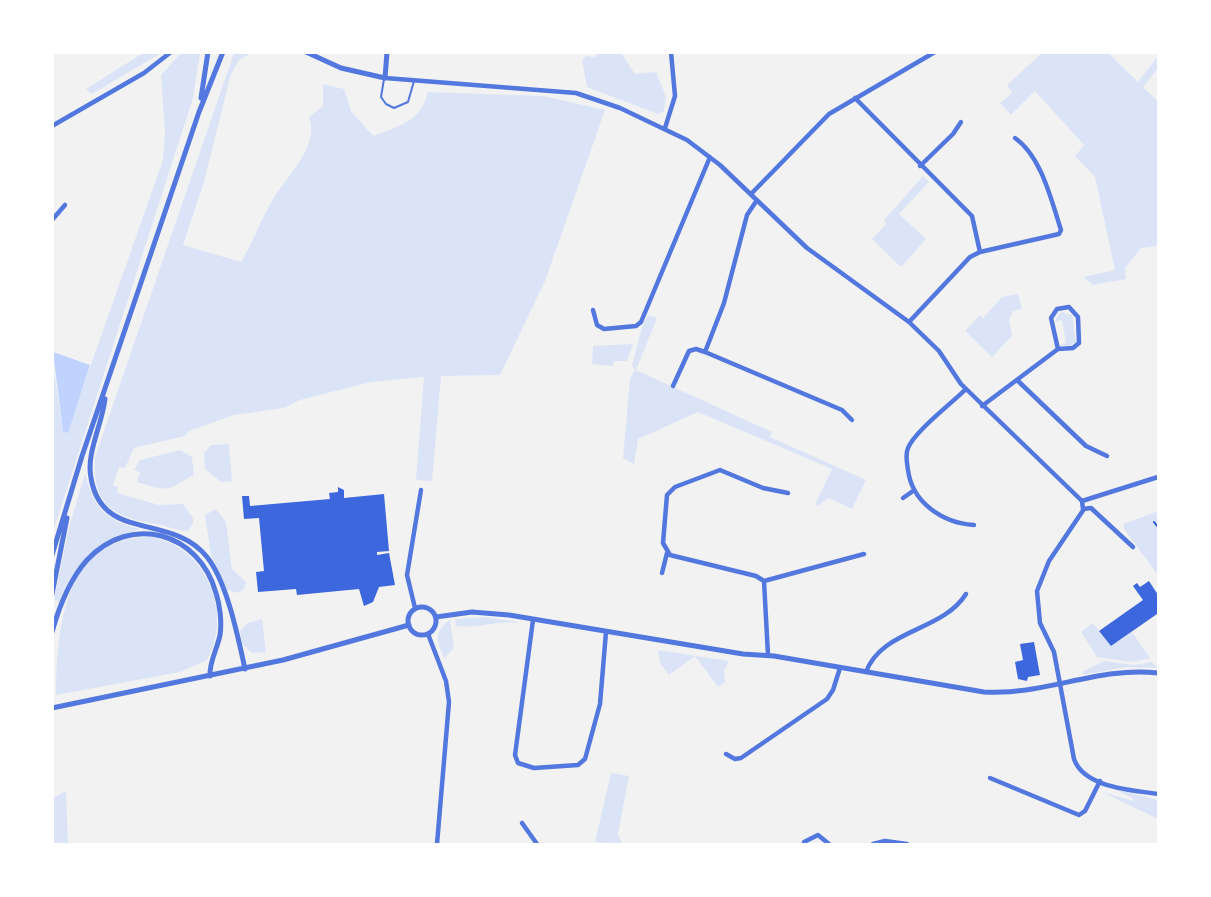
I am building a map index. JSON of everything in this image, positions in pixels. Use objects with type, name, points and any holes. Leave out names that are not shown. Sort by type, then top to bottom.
[{"type":"street","points":[[52,126],[144,73],[171,52]]},
{"type":"street","points":[[199,112],[208,52]]},
{"type":"street","points":[[52,555],[199,112],[223,52]]},
{"type":"street","points":[[306,52],[341,68],[385,78],[576,93],[665,128],[710,157],[807,248],[909,322],[939,351],[966,389],[982,406],[1082,500],[1084,509],[1079,521],[1062,538],[1037,585],[1040,623],[1054,652],[1075,764],[1082,772],[1100,781],[1158,794]]},
{"type":"street","points":[[385,78],[387,52]]},
{"type":"street","points":[[665,128],[675,96],[671,52]]},
{"type":"street","points":[[751,194],[822,120],[935,52]]},
{"type":"street","points":[[855,98],[972,216],[980,252]]},
{"type":"street","points":[[920,166],[953,134],[961,122]]},
{"type":"street","points":[[909,322],[959,267],[980,252],[1054,237],[1061,230],[1028,147],[1015,138]]},
{"type":"street","points":[[593,310],[597,325],[604,329],[636,326],[641,322],[710,157]]},
{"type":"street","points":[[705,352],[724,303],[747,215],[757,200]]},
{"type":"street","points":[[52,220],[65,205]]},
{"type":"street","points":[[982,406],[1058,349],[1073,348],[1081,339],[1077,314],[1069,307],[1057,309],[1051,318],[1058,349]]},
{"type":"street","points":[[673,386],[689,351],[696,349],[842,410],[852,420]]},
{"type":"street","points":[[1017,380],[1086,446],[1107,456]]},
{"type":"street","points":[[106,388],[103,416],[90,461],[90,477],[98,500],[109,514],[132,524],[163,528],[183,536],[208,558],[223,589],[245,669]]},
{"type":"street","points":[[966,389],[909,446],[906,456],[913,491],[921,503],[957,522],[974,525]]},
{"type":"street","points":[[663,573],[667,553],[663,543],[665,501],[674,488],[720,470],[756,485],[788,492]]},
{"type":"street","points":[[1082,500],[1158,477]]},
{"type":"street","points":[[52,594],[73,487]]},
{"type":"street","points":[[415,608],[408,589],[407,575],[421,489]]},
{"type":"street","points":[[903,498],[913,491]]},
{"type":"street","points":[[1091,499],[1091,508],[1133,547]]},
{"type":"street","points":[[1084,509],[1091,508]]},
{"type":"street","points":[[52,632],[79,571],[98,550],[131,536],[163,536],[192,551],[208,572],[217,593],[220,635],[210,676]]},
{"type":"street","points":[[667,553],[756,576],[764,581],[864,554]]},
{"type":"street","points":[[764,581],[768,655]]},
{"type":"street","points":[[866,672],[880,649],[945,616],[966,594]]},
{"type":"street","points":[[415,608],[427,608],[436,617]]},
{"type":"street","points":[[415,608],[409,616],[408,625],[416,634],[428,634],[434,628],[436,617]]},
{"type":"street","points":[[436,617],[472,612],[533,620],[768,655],[984,692],[1019,692],[1126,671],[1158,673]]},
{"type":"street","points":[[533,620],[515,755],[518,763],[526,767],[578,765],[585,760],[600,704],[607,632]]},
{"type":"street","points":[[52,708],[245,669],[408,625]]},
{"type":"street","points":[[428,634],[446,681],[449,702],[437,845]]},
{"type":"street","points":[[726,754],[734,759],[741,758],[827,699],[840,668]]},
{"type":"street","points":[[990,779],[1079,815],[1085,811],[1100,781]]},
{"type":"street","points":[[522,823],[537,845]]},
{"type":"street","points":[[804,842],[818,835],[829,845]]},
{"type":"street","points":[[873,845],[890,841],[907,845]]},
{"type":"lane","points":[[385,78],[381,97],[386,104],[394,108],[408,102],[414,80]]},
{"type":"path","points":[[1154,522],[1158,527]]},
{"type":"shaded area","points":[[143,53],[161,53],[92,94],[86,89]]},
{"type":"shaded area","points":[[181,53],[200,53],[193,98],[53,532],[52,357],[63,432],[67,433],[163,160],[165,133],[161,75]]},
{"type":"shaded area","points":[[234,53],[251,53],[239,60],[231,74],[204,182],[183,245],[241,262],[273,199],[306,150],[311,128],[309,117],[323,106],[323,84],[344,89],[351,111],[373,136],[408,122],[420,110],[428,92],[543,96],[605,110],[545,281],[500,375],[441,376],[432,481],[416,480],[424,377],[371,382],[300,400],[284,408],[234,415],[189,431],[185,436],[134,448],[125,468],[119,467],[113,485],[118,487],[117,493],[159,505],[183,504],[193,518],[193,524],[188,531],[184,531],[128,518],[108,506],[97,486],[95,457]]},
{"type":"shaded area","points":[[598,53],[621,53],[635,74],[656,72],[666,97],[664,111],[658,114],[587,87],[582,60],[586,56],[595,57]]},
{"type":"shaded area","points":[[1042,53],[1108,53],[1138,82],[1158,56],[1158,68],[1143,87],[1158,101],[1158,246],[1141,248],[1125,268],[1126,279],[1093,285],[1083,277],[1115,270],[1095,177],[1075,156],[1084,145],[1035,91],[1011,115],[1000,103],[1012,93],[1007,85]]},
{"type":"shaded area","points":[[923,176],[929,182],[899,214],[926,239],[901,267],[872,239],[886,224],[884,220]]},
{"type":"shaded area","points":[[1018,294],[1022,309],[1013,311],[1009,320],[1012,336],[992,357],[965,331],[980,315],[983,318],[1002,297]]},
{"type":"shaded area","points":[[1061,312],[1072,315],[1076,342],[1071,346],[1059,345],[1066,343],[1062,320],[1054,322]]},
{"type":"shaded area","points":[[648,315],[657,318],[636,370],[772,432],[770,437],[866,480],[852,509],[829,498],[818,506],[815,504],[832,469],[698,412],[638,439],[634,464],[623,458],[630,378],[635,370],[632,365]]},
{"type":"shaded area","points":[[633,344],[627,361],[614,361],[613,366],[592,364],[593,346]]},
{"type":"shaded area","points":[[229,444],[232,481],[221,482],[205,469],[204,453],[211,445]]},
{"type":"shaded area","points":[[180,450],[192,457],[194,475],[173,487],[163,489],[137,482],[140,472],[134,470],[140,460]]},
{"type":"shaded area","points":[[85,474],[102,511],[117,521],[140,529],[100,546],[80,564],[59,602],[54,599],[69,527]]},
{"type":"shaded area","points":[[216,509],[226,522],[232,569],[246,582],[244,589],[237,593],[226,589],[211,555],[205,515]]},
{"type":"shaded area","points":[[1158,511],[1158,575],[1124,529],[1124,524]]},
{"type":"shaded area","points":[[150,537],[169,543],[186,553],[209,584],[215,602],[217,622],[215,641],[207,660],[180,672],[56,695],[63,617],[70,592],[82,570],[98,553],[121,541]]},
{"type":"shaded area","points":[[484,617],[518,623],[456,626],[455,619]]},
{"type":"shaded area","points":[[262,619],[266,652],[252,653],[242,644],[240,631],[248,623]]},
{"type":"shaded area","points":[[450,620],[454,648],[444,658],[438,637],[441,628]]},
{"type":"shaded area","points":[[1093,623],[1111,646],[1132,632],[1150,658],[1133,662],[1097,657],[1081,632]]},
{"type":"shaded area","points":[[658,650],[729,661],[724,671],[725,682],[718,687],[695,656],[669,675],[660,663]]},
{"type":"shaded area","points":[[1104,661],[1134,665],[1152,662],[1158,668],[1125,667],[1084,675],[1082,672]]},
{"type":"shaded area","points":[[611,773],[629,776],[618,834],[622,844],[595,842]]},
{"type":"shaded area","points":[[1111,788],[1158,800],[1158,819],[1102,792],[1133,801],[1133,798]]},
{"type":"shaded area","points":[[66,791],[68,844],[53,844],[53,798]]},
{"type":"water","points":[[53,352],[90,365],[68,433],[63,432]]},
{"type":"building","points":[[338,487],[344,490],[344,498],[384,494],[389,551],[377,552],[377,555],[389,553],[395,585],[379,587],[373,602],[364,606],[359,589],[297,595],[296,589],[258,592],[256,572],[264,571],[259,518],[244,519],[242,496],[249,496],[250,506],[330,499],[329,493],[338,492]]},
{"type":"building","points":[[1149,581],[1158,595],[1157,614],[1111,646],[1099,631],[1143,600],[1133,586],[1137,583],[1140,587]]},
{"type":"building","points":[[1034,642],[1040,675],[1028,677],[1027,681],[1018,679],[1015,662],[1023,660],[1020,644]]}]
